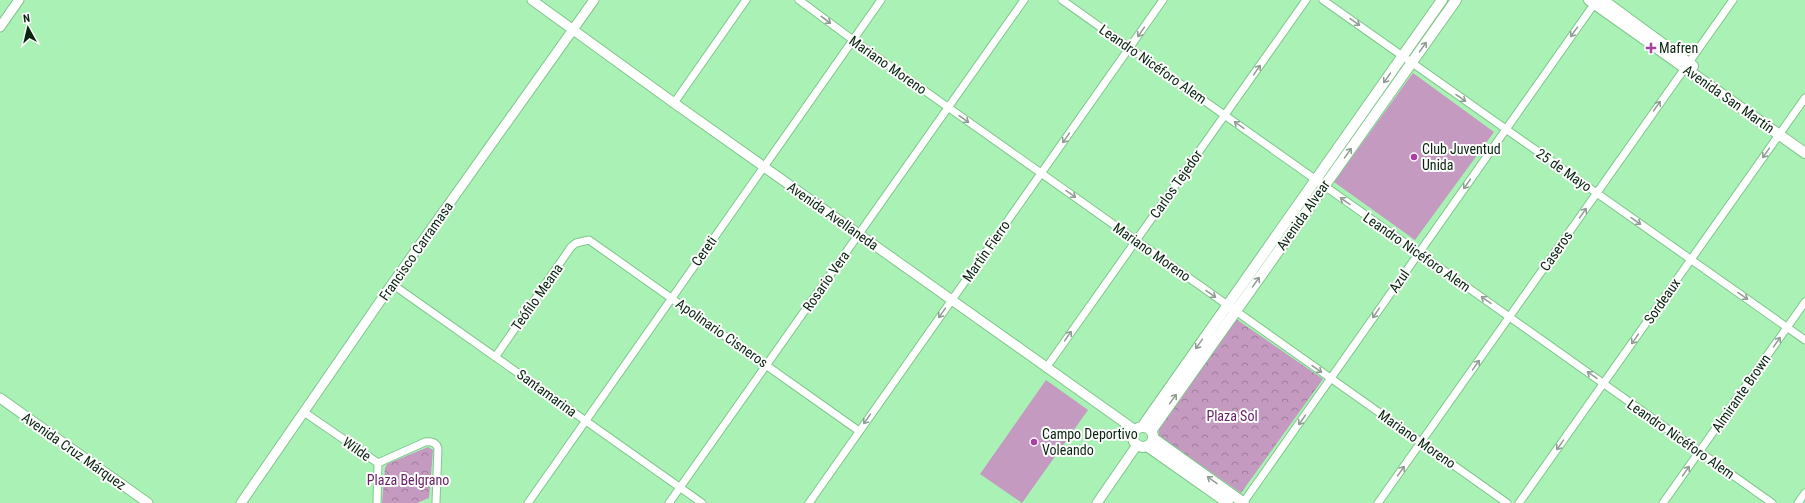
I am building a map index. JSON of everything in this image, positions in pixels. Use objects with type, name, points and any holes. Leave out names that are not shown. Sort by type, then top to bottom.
[{"type":"main road","name":"Avenida Alvear","points":[[1146,434],[1226,305],[1442,0]]},
{"type":"main road","name":"Avenida Alvear","points":[[1146,434],[1456,0]]},
{"type":"main road","name":"Avenida San Martín","points":[[1596,1],[1781,132],[1805,146]]},
{"type":"main road","name":"Avenida San Martín","points":[[1781,132],[1805,153]]},
{"type":"main road","points":[[1146,434],[1143,447],[1137,445],[1133,439],[1146,434]]},
{"type":"main road","name":"Avenida Avellaneda","points":[[1146,434],[1243,503]]},
{"type":"main road","name":"Avenida Avellaneda","points":[[1146,434],[1228,503]]},
{"type":"street","points":[[0,27],[19,0]]},
{"type":"street","name":"Avenida Avellaneda","points":[[532,0],[1046,368],[1146,434]]},
{"type":"street","name":"Francisco Carramasa","points":[[241,503],[392,284],[594,0]]},
{"type":"street","points":[[674,103],[746,0]]},
{"type":"street","name":"Mariano Moreno","points":[[799,0],[948,108],[1507,503]]},
{"type":"street","name":"Cereti","points":[[528,503],[763,166],[881,0]]},
{"type":"street","name":"Rosario Vera","points":[[669,503],[1024,0]]},
{"type":"street","name":"Leandro Nicéforo Alem","points":[[1062,0],[1772,503]]},
{"type":"street","name":"Martín Fierro","points":[[808,503],[1163,0]]},
{"type":"street","name":"Carlos Tejedor","points":[[1046,368],[1306,0]]},
{"type":"street","name":"25 de Mayo","points":[[1323,0],[1805,340]]},
{"type":"street","name":"Caseros","points":[[1378,503],[1733,0]]},
{"type":"street","name":"Azul","points":[[1243,503],[1505,128],[1596,1]]},
{"type":"street","name":"Sordeaux","points":[[1519,503],[1805,98]]},
{"type":"street","name":"Apolinario Cisneros","points":[[582,241],[593,242],[859,431]]},
{"type":"street","name":"Teófilo Meana","points":[[496,356],[572,247],[582,241]]},
{"type":"street","name":"Santamarina","points":[[392,284],[496,356],[702,503]]},
{"type":"street","name":"Almirante Brown","points":[[1663,503],[1805,302]]},
{"type":"street","name":"Avenida Cruz Márquez","points":[[0,398],[148,503]]},
{"type":"street","name":"Wilde","points":[[304,412],[378,463],[377,503]]},
{"type":"street","points":[[378,463],[425,442],[431,441],[437,444],[436,503]]},
{"type":"street","points":[[1097,503],[1137,445]]},
{"type":"street","points":[[1798,503],[1805,493]]},
{"type":"green space","points":[[1402,64],[1404,65],[1329,171],[1327,170]]},
{"type":"green space","name":"Club Juventud Unida","points":[[1413,73],[1494,132],[1415,240],[1334,182]]},
{"type":"green space","name":"Plaza Sol","points":[[1236,319],[1323,379],[1241,493],[1159,436],[1159,425]]},
{"type":"green space","name":"Campo Deportivo Voleando","points":[[1046,380],[1088,410],[1022,503],[980,474]]},
{"type":"green space","name":"Plaza Belgrano","points":[[428,447],[433,450],[429,498],[417,503],[382,503],[385,468],[387,464]]},
{"type":"place","name":"Mafren","points":[[1651,48]]},
{"type":"place","name":"Club Juventud Unida","points":[[1414,157]]},
{"type":"place","name":"Campo Deportivo Voleando","points":[[1034,442]]}]
